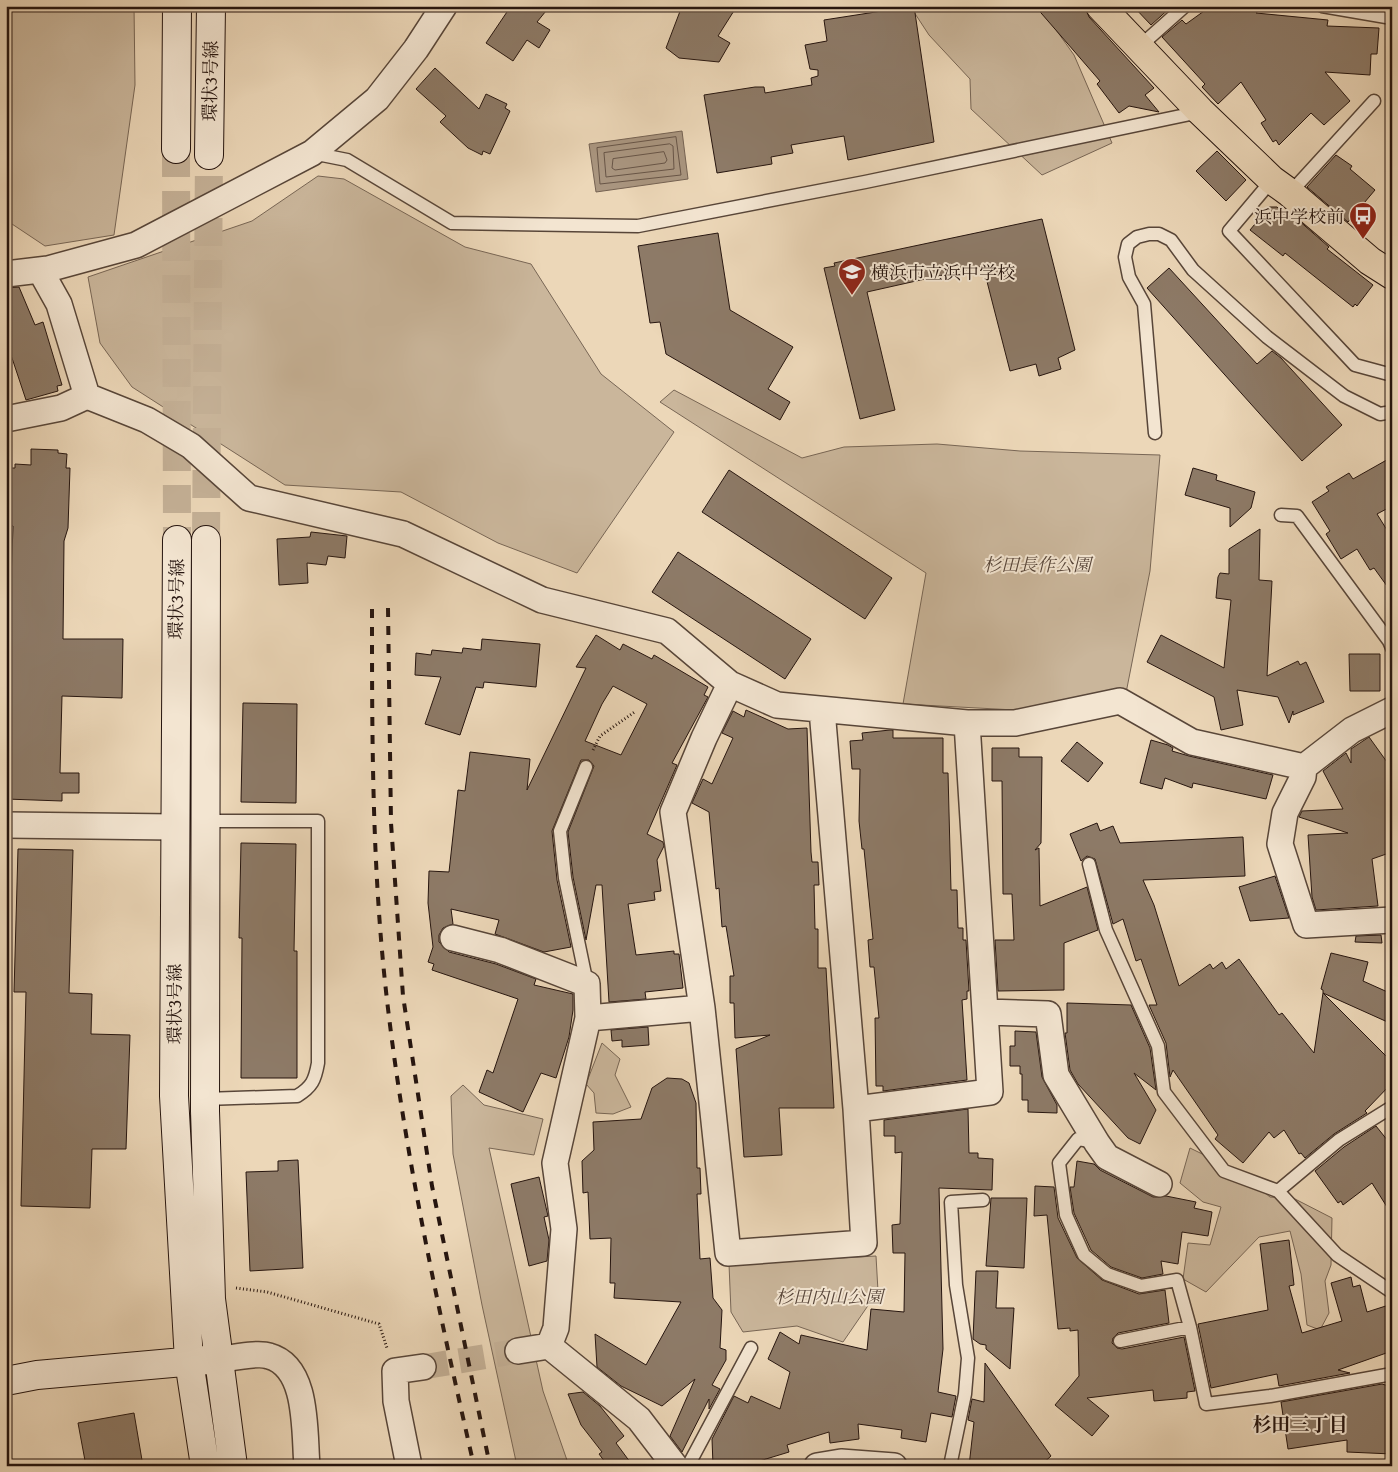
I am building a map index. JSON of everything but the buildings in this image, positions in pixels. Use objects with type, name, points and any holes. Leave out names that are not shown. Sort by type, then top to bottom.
[{"type":"main road","points":[[1102,7],[1200,112],[1281,186],[1384,264]]},
{"type":"street","name":"環状3号線","points":[[176,149],[177,6]]},
{"type":"street","name":"環状3号線","points":[[209,155],[210,6]]},
{"type":"street","points":[[6,274],[40,270],[136,245],[265,176],[312,154],[376,99],[416,49],[444,6]]},
{"type":"street","points":[[40,270],[59,304],[87,396]]},
{"type":"street","points":[[6,419],[62,408],[87,396],[147,420],[191,446],[249,498],[402,534],[542,600],[667,631],[730,684],[777,705],[967,723],[1015,723],[1120,701],[1192,742],[1304,767]]},
{"type":"street","name":"環状3号線","points":[[177,540],[174,1096],[189,1361],[205,1466]]},
{"type":"street","name":"環状3号線","points":[[206,540],[205,1099],[211,1299],[233,1466]]},
{"type":"street","points":[[730,684],[672,812],[702,1008],[728,1253],[864,1243],[856,1109],[822,710]]},
{"type":"street","points":[[1392,710],[1352,730],[1304,767],[1303,777],[1285,813],[1280,844],[1306,925],[1392,920]]},
{"type":"street","points":[[856,1109],[990,1092],[967,723]]},
{"type":"street","points":[[6,825],[174,827]]},
{"type":"street","points":[[453,938],[500,950],[587,984],[588,1018],[556,1163],[564,1229],[556,1328],[549,1346]]},
{"type":"street","points":[[588,1018],[702,1008]]},
{"type":"street","points":[[986,1012],[1048,1014],[1056,1074],[1097,1143],[1107,1157],[1159,1184]]},
{"type":"street","points":[[518,1351],[549,1346],[640,1419],[675,1466]]},
{"type":"street","points":[[6,1381],[37,1376],[268,1355],[286,1364],[300,1390],[307,1466]]},
{"type":"street","points":[[409,1466],[396,1401],[394,1371],[423,1367]]},
{"type":"street","points":[[832,1464],[894,1466]]},
{"type":"lane","points":[[1139,47],[1185,6]]},
{"type":"lane","points":[[1322,6],[1392,18]]},
{"type":"lane","points":[[1374,101],[1229,231],[1355,365],[1392,375]]},
{"type":"lane","points":[[312,154],[347,160],[452,223],[638,226],[865,182],[1200,112]]},
{"type":"lane","points":[[1155,433],[1144,304],[1129,276],[1125,257],[1128,244],[1137,237],[1149,234],[1159,234],[1171,240],[1200,277],[1267,337],[1344,396],[1380,414],[1392,412]]},
{"type":"lane","points":[[1281,515],[1297,516],[1390,640],[1392,648]]},
{"type":"lane","points":[[586,767],[560,831],[565,878],[587,984]]},
{"type":"lane","points":[[205,1099],[297,1096],[309,1089],[316,1078],[318,1063],[318,822],[206,821]]},
{"type":"lane","points":[[1089,864],[1106,930],[1158,1046],[1164,1092],[1224,1171],[1278,1191],[1337,1255],[1392,1292]]},
{"type":"lane","points":[[1278,1191],[1339,1140],[1392,1107]]},
{"type":"lane","points":[[1097,1143],[1078,1139],[1059,1163],[1066,1215],[1084,1255],[1107,1274],[1141,1286],[1176,1280],[1190,1327],[1206,1404],[1270,1396],[1392,1374]]},
{"type":"lane","points":[[950,1466],[965,1394],[968,1358],[956,1285],[951,1202],[983,1200]]},
{"type":"lane","points":[[1120,1341],[1190,1327]]},
{"type":"lane","points":[[688,1466],[751,1348]]},
{"type":"path","points":[[586,767],[600,736],[636,711]]},
{"type":"path","points":[[235,1288],[267,1292],[379,1324],[394,1371]]},
{"type":"green space","points":[[6,6],[134,6],[135,85],[114,235],[45,246],[6,220]]},
{"type":"green space","points":[[910,6],[1039,6],[1074,55],[1112,143],[1042,175],[971,109],[970,79],[929,35]]},
{"type":"green space","points":[[318,176],[344,179],[465,247],[531,264],[601,374],[674,432],[577,573],[498,543],[401,492],[285,485],[132,387],[100,343],[88,277],[252,221]]},
{"type":"green space","name":"杉田長作公園","points":[[674,390],[802,458],[844,447],[937,444],[1020,451],[1160,455],[1150,571],[1126,693],[1112,692],[1015,710],[903,704],[926,573],[660,402]]},
{"type":"green space","points":[[602,1043],[620,1059],[615,1075],[631,1107],[613,1114],[596,1113],[594,1093],[586,1084]]},
{"type":"green space","points":[[463,1085],[484,1105],[543,1119],[534,1155],[489,1148],[543,1391],[569,1466],[517,1466],[482,1305],[453,1154],[451,1096]]},
{"type":"green space","points":[[1190,1148],[1239,1172],[1270,1197],[1295,1199],[1332,1218],[1331,1265],[1325,1281],[1329,1313],[1320,1330],[1307,1325],[1301,1274],[1290,1231],[1259,1237],[1206,1292],[1183,1279],[1188,1243],[1210,1245],[1221,1207],[1203,1202],[1180,1183]]},
{"type":"green space","name":"杉田内山公園","points":[[876,1256],[878,1291],[843,1342],[797,1326],[743,1332],[731,1312],[729,1264]]},
{"type":"water","points":[[682,131],[688,179],[596,192],[589,144]]},
{"type":"tunnel","points":[[176,149],[177,540]]},
{"type":"tunnel","points":[[206,540],[209,155]]},
{"type":"tunnel","points":[[423,1367],[518,1351]]},
{"type":"railway","points":[[388,608],[391,823],[403,996],[432,1186],[490,1466]]},
{"type":"railway","points":[[372,609],[373,756],[378,902],[394,1059],[424,1234],[474,1466]]},
{"type":"place","name":"浜中学校前","points":[[1363,240]]},
{"type":"place","name":"横浜市立浜中学校","points":[[852,296]]},
{"type":"district","name":"杉田三丁目","points":[[1300,1424]]}]
